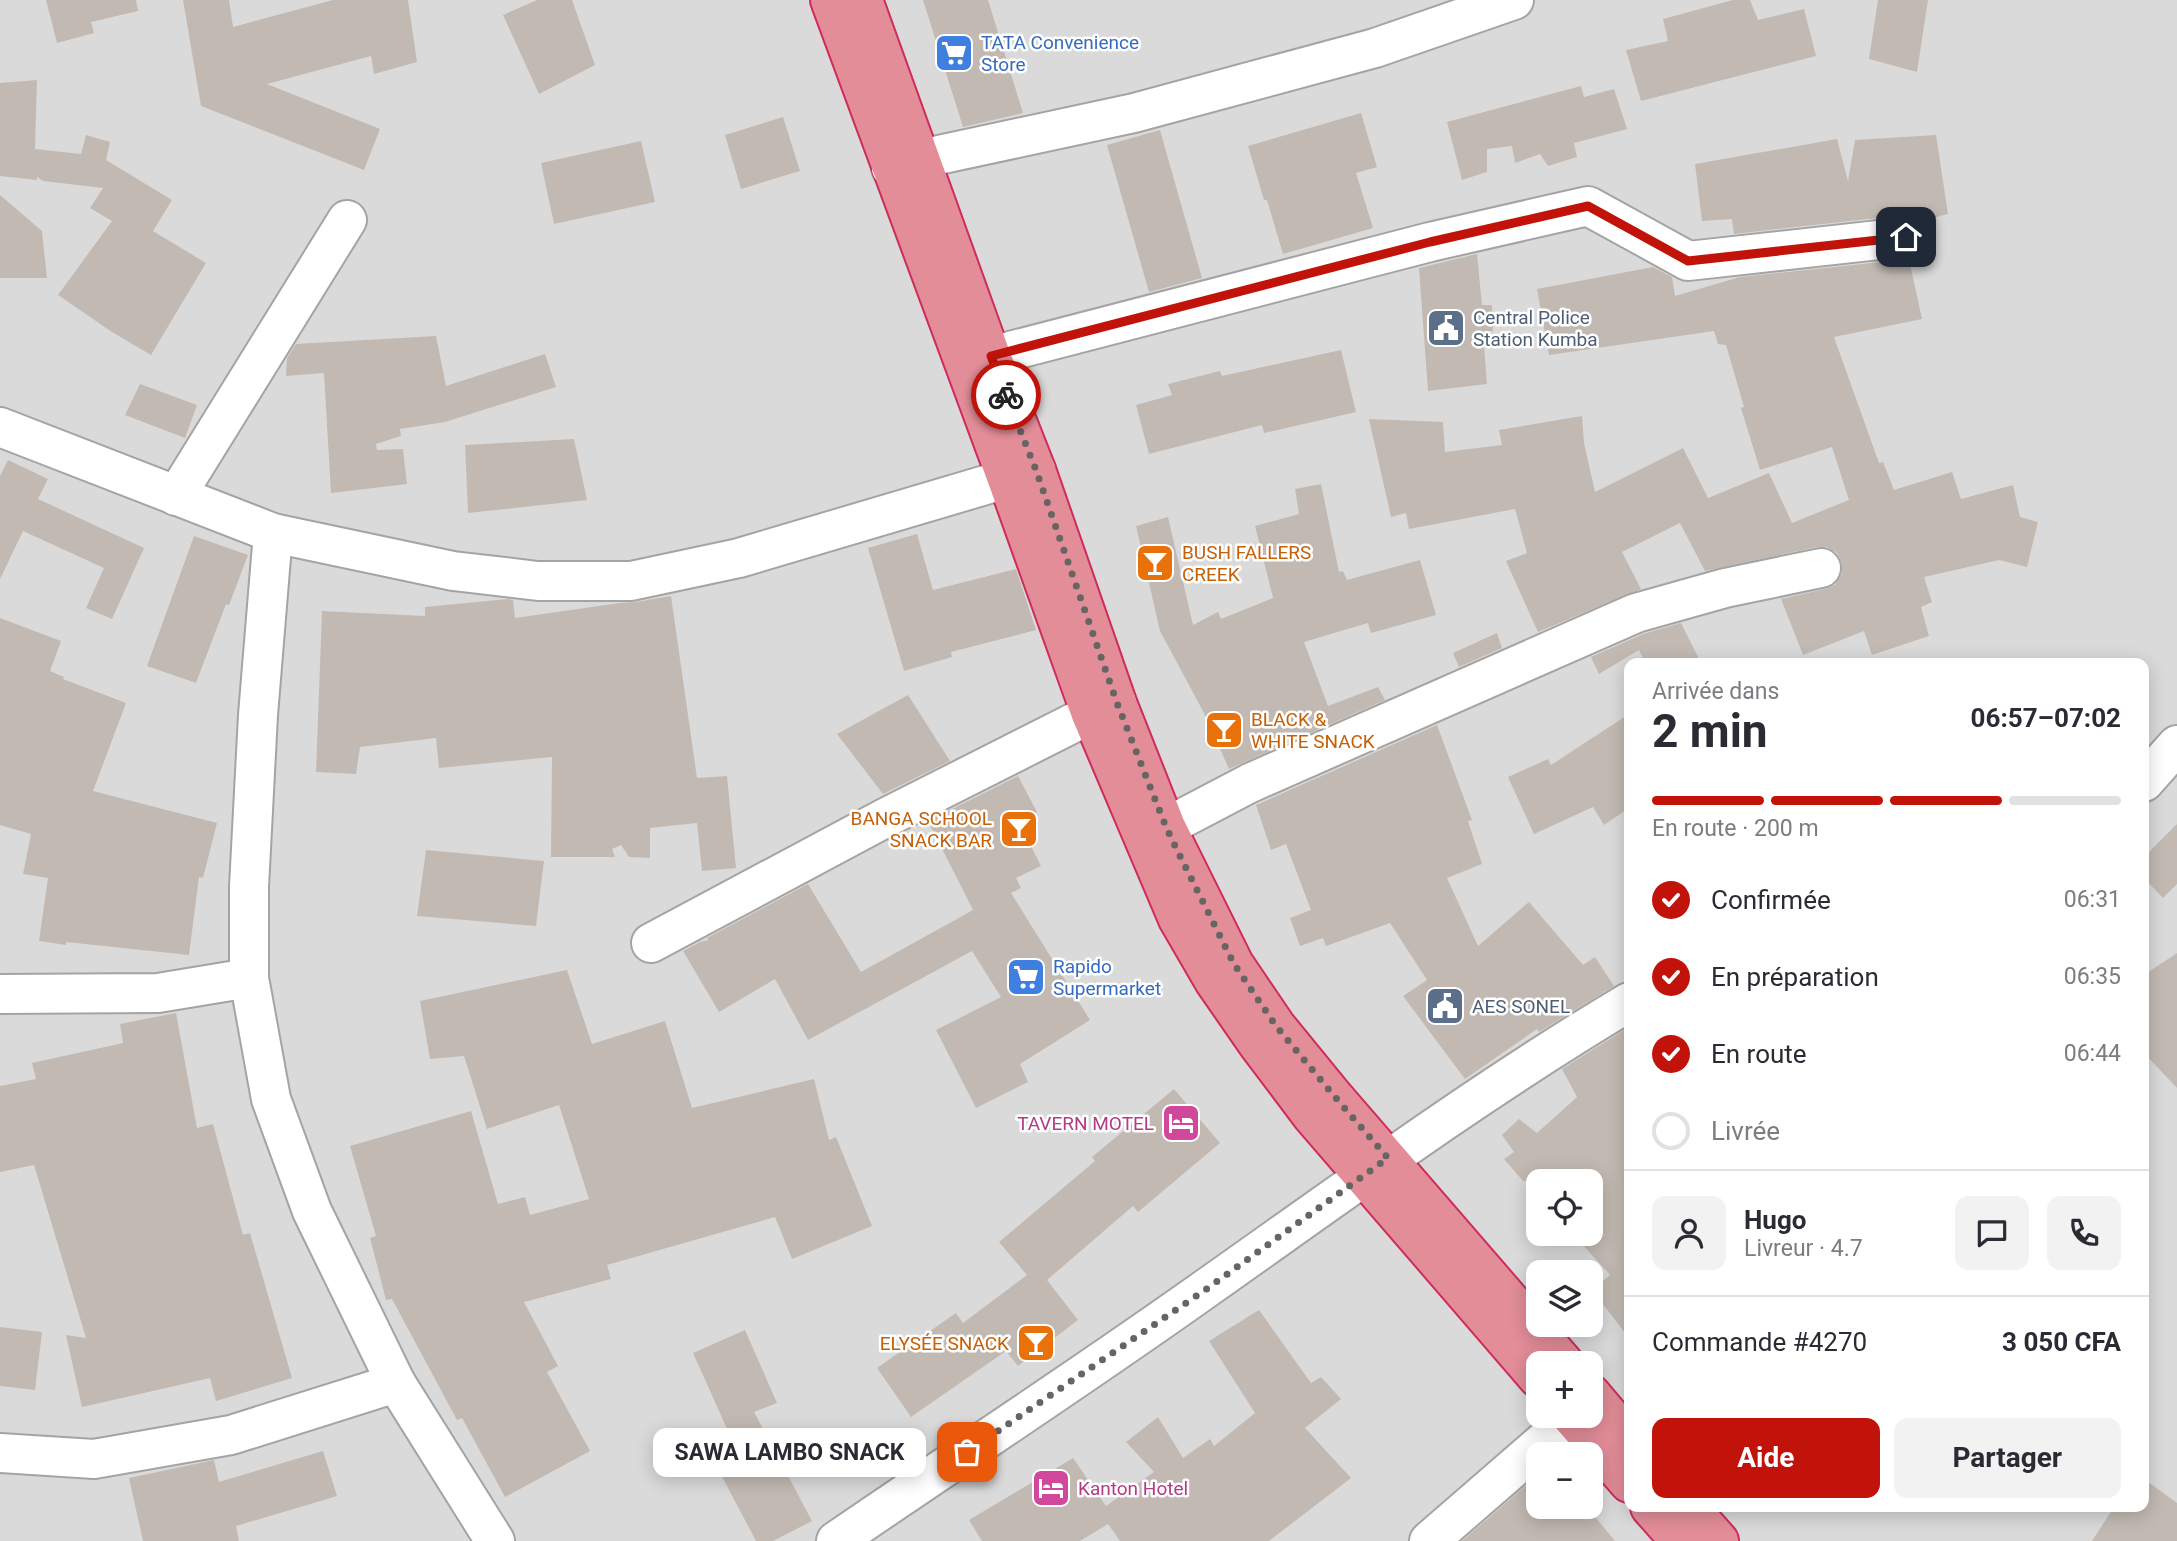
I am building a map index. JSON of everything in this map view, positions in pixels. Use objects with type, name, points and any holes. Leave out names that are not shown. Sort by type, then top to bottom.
[{"type":"highway","points":[[830,0],[991,356],[1021,474]]},
{"type":"highway","points":[[863,0],[906,164],[1021,474],[1178,919],[1213,981],[1312,1116],[1376,1167],[1552,1351]]},
{"type":"highway","points":[[1104,708],[1234,964],[1269,1016],[1335,1097],[1376,1167],[1526,1362]]},
{"type":"highway","points":[[1603,1424],[1624,1436]]},
{"type":"highway","points":[[1591,1428],[1624,1476]]},
{"type":"highway","points":[[1654,1512],[1680,1541]]},
{"type":"highway","points":[[1693,1512],[1719,1541]]},
{"type":"street","points":[[906,164],[1134,113],[1362,52],[1514,0]]},
{"type":"street","points":[[991,356],[1430,242],[1588,206],[1688,261],[1906,237]]},
{"type":"street","points":[[176,496],[347,219]]},
{"type":"street","points":[[0,427],[273,534],[453,571],[538,581],[631,581],[739,558],[1021,474]]},
{"type":"street","points":[[273,534],[258,715],[249,874],[249,978],[271,1099],[312,1211],[396,1383],[495,1541]]},
{"type":"street","points":[[1166,827],[1250,783],[1636,613],[1726,588],[1821,568]]},
{"type":"street","points":[[651,943],[885,818],[1104,708]]},
{"type":"street","points":[[2149,776],[2177,745]]},
{"type":"street","points":[[0,993],[159,993],[249,978]]},
{"type":"street","points":[[836,1541],[1208,1288],[1376,1167],[1527,1065],[1624,1005]]},
{"type":"street","points":[[0,1453],[94,1459],[231,1435],[396,1383]]},
{"type":"street","points":[[1429,1541],[1557,1428]]},
{"type":"shaded area","points":[[0,0],[2177,0],[2177,1541],[0,1541]]},
{"type":"building","points":[[46,0],[136,0],[138,11],[91,22],[94,33],[57,43]]},
{"type":"building","points":[[183,0],[229,0],[233,27],[333,0],[408,0],[417,62],[374,74],[371,56],[267,84],[380,129],[364,170],[201,106]]},
{"type":"building","points":[[537,0],[572,0],[595,65],[539,94],[503,15]]},
{"type":"building","points":[[923,0],[988,0],[1023,113],[963,127]]},
{"type":"building","points":[[1733,0],[1750,0],[1758,20],[1804,9],[1816,56],[1641,101],[1626,50],[1668,41],[1663,19]]},
{"type":"building","points":[[1878,0],[1928,0],[1917,72],[1869,59]]},
{"type":"building","points":[[37,80],[35,149],[81,154],[86,135],[110,142],[106,160],[172,200],[153,231],[206,263],[151,355],[58,295],[112,221],[90,208],[103,188],[43,181],[37,177],[37,180],[0,176],[0,83]]},
{"type":"building","points":[[1581,86],[1584,97],[1614,89],[1627,129],[1574,143],[1577,157],[1548,166],[1540,154],[1515,163],[1512,146],[1487,149],[1487,172],[1462,180],[1447,122]]},
{"type":"building","points":[[1361,113],[1377,167],[1356,173],[1373,228],[1283,254],[1248,146]]},
{"type":"building","points":[[783,117],[800,171],[741,189],[725,135]]},
{"type":"building","points":[[1160,130],[1202,278],[1149,292],[1107,145]]},
{"type":"building","points":[[1936,135],[1948,214],[1920,221],[1904,215],[1734,234],[1732,219],[1702,221],[1695,164],[1837,139],[1848,181],[1855,140]]},
{"type":"building","points":[[641,141],[655,202],[554,224],[541,163]]},
{"type":"building","points":[[0,195],[42,231],[47,278],[0,278]]},
{"type":"building","points":[[1477,254],[1482,305],[1492,305],[1493,331],[1483,332],[1487,384],[1428,391],[1419,268]]},
{"type":"building","points":[[1909,259],[1922,319],[1834,337],[1879,463],[1883,462],[1894,490],[1952,472],[1961,499],[2013,485],[2020,517],[2038,522],[2027,567],[1999,560],[1924,577],[1932,602],[1921,607],[1929,636],[1872,655],[1864,631],[1803,655],[1781,599],[1835,585],[1842,574],[1842,563],[1837,553],[1827,547],[1817,547],[1705,571],[1680,523],[1622,552],[1641,589],[1538,632],[1506,561],[1527,553],[1515,509],[1409,529],[1406,513],[1391,517],[1369,419],[1443,422],[1445,452],[1502,445],[1499,430],[1582,416],[1584,443],[1595,492],[1683,448],[1708,498],[1769,473],[1792,523],[1849,500],[1832,447],[1760,470],[1726,345],[1718,344],[1714,331],[1549,355],[1537,289],[1653,267],[1672,277],[1675,296],[1740,277]]},
{"type":"building","points":[[436,336],[446,386],[545,354],[556,387],[445,422],[400,429],[401,436],[376,444],[377,450],[403,449],[407,484],[331,493],[324,373],[286,376],[287,358],[296,344]]},
{"type":"building","points":[[1341,350],[1356,412],[1264,433],[1262,425],[1149,454],[1136,405],[1172,395],[1168,384],[1220,371],[1222,376]]},
{"type":"building","points":[[140,384],[197,405],[185,438],[125,415]]},
{"type":"building","points":[[574,439],[587,500],[468,513],[465,445]]},
{"type":"building","points":[[8,460],[48,479],[38,499],[144,548],[112,619],[86,608],[104,568],[23,531],[0,579],[0,476]]},
{"type":"building","points":[[1321,484],[1339,572],[1343,571],[1347,580],[1420,560],[1436,615],[1371,633],[1368,623],[1304,642],[1328,706],[1378,687],[1385,700],[1229,769],[1204,713],[1160,631],[1136,526],[1168,517],[1193,625],[1218,612],[1221,619],[1273,598],[1255,526],[1299,514],[1295,489]]},
{"type":"building","points":[[917,534],[933,590],[1016,569],[1036,630],[951,652],[952,657],[904,671],[868,548]]},
{"type":"building","points":[[194,536],[248,555],[196,683],[147,666]]},
{"type":"building","points":[[671,596],[697,778],[727,776],[736,868],[702,871],[697,823],[650,828],[650,858],[629,857],[621,845],[612,849],[615,857],[551,857],[552,757],[439,768],[436,738],[360,747],[356,774],[316,772],[322,611],[425,616],[425,607],[508,599],[513,600],[515,618]]},
{"type":"building","points":[[0,618],[61,641],[50,671],[64,677],[63,679],[126,703],[93,791],[217,823],[203,878],[199,877],[189,955],[39,941],[48,878],[23,874],[31,834],[0,825]]},
{"type":"building","points":[[1681,623],[1698,658],[1643,658],[1639,650],[1599,674],[1591,657],[1643,634]]},
{"type":"building","points":[[1497,633],[1502,648],[1459,667],[1453,653]]},
{"type":"building","points":[[908,695],[950,761],[883,794],[837,734]]},
{"type":"building","points":[[1624,717],[1624,811],[1604,825],[1593,807],[1534,834],[1508,777],[1548,759],[1551,765]]},
{"type":"building","points":[[1437,725],[1472,820],[1468,821],[1482,864],[1447,878],[1478,946],[1529,902],[1583,965],[1595,957],[1614,986],[1539,1032],[1537,1029],[1465,1079],[1403,996],[1427,980],[1390,923],[1326,946],[1323,938],[1300,946],[1290,918],[1311,910],[1286,844],[1271,850],[1256,805]]},
{"type":"building","points":[[1018,776],[1037,812],[1019,822],[1041,866],[1016,878],[1021,888],[1011,893],[1090,1020],[1020,1064],[1028,1082],[976,1108],[936,1030],[1001,997],[972,951],[808,1040],[775,979],[719,1012],[683,951],[708,940],[707,938],[808,884],[861,972],[973,910],[928,821]]},
{"type":"building","points":[[2177,824],[2177,884],[2163,898],[2149,883],[2149,852]]},
{"type":"building","points":[[426,850],[544,861],[536,926],[417,916]]},
{"type":"building","points":[[2177,953],[2177,1088],[2149,1058],[2149,972]]},
{"type":"building","points":[[567,970],[592,1044],[665,1021],[692,1108],[814,1079],[829,1140],[836,1137],[872,1226],[792,1259],[775,1217],[607,1265],[611,1279],[524,1302],[558,1366],[547,1372],[590,1451],[505,1497],[462,1418],[457,1420],[392,1299],[386,1300],[370,1238],[376,1236],[350,1146],[471,1111],[498,1204],[525,1197],[530,1215],[589,1199],[559,1105],[487,1129],[464,1056],[430,1059],[420,1001]]},
{"type":"building","points":[[176,1013],[197,1128],[213,1124],[243,1235],[250,1233],[292,1378],[216,1401],[210,1378],[82,1407],[66,1335],[86,1338],[34,1165],[0,1172],[0,1086],[36,1079],[32,1063],[123,1043],[120,1024]]},
{"type":"building","points":[[1624,1030],[1624,1332],[1603,1304],[1603,1281],[1610,1275],[1603,1267],[1603,1260],[1596,1260],[1584,1246],[1603,1246],[1603,1169],[1526,1169],[1526,1181],[1523,1181],[1504,1159],[1514,1152],[1502,1135],[1519,1119],[1537,1133],[1577,1097],[1562,1069]]},
{"type":"building","points":[[1174,1089],[1220,1143],[1138,1212],[1133,1206],[1047,1280],[1078,1320],[1018,1366],[1006,1351],[911,1417],[877,1368],[956,1313],[963,1323],[1027,1275],[999,1242],[1095,1161],[1092,1157]]},
{"type":"building","points":[[1259,1310],[1311,1383],[1321,1377],[1341,1399],[1305,1428],[1351,1478],[1269,1541],[1120,1541],[1108,1524],[1080,1541],[982,1541],[969,1520],[1073,1458],[1106,1506],[1154,1472],[1126,1442],[1158,1417],[1183,1458],[1210,1439],[1214,1446],[1255,1413],[1209,1341]]},
{"type":"building","points":[[0,1327],[42,1332],[35,1390],[0,1386]]},
{"type":"building","points":[[745,1330],[777,1403],[754,1412],[812,1521],[773,1541],[756,1541],[719,1471],[741,1460],[693,1353]]},
{"type":"building","points":[[323,1451],[337,1496],[236,1526],[239,1541],[143,1541],[129,1478],[214,1460],[219,1482]]},
{"type":"building","points":[[2149,1483],[2177,1503],[2177,1541],[2092,1541],[2111,1512],[2149,1512]]},
{"type":"building","points":[[1526,1485],[1526,1519],[1597,1519],[1615,1541],[1462,1541]]},
{"type":"way so far","points":[[967,1452],[1208,1288],[1388,1158],[1276,1026],[1234,964],[1166,827],[1117,703],[1036,470],[1006,395]]},
{"type":"place","name":"TATA Convenience Store","points":[[954,53]]},
{"type":"place","name":"Central Police Station Kumba","points":[[1446,328]]},
{"type":"place","name":"BUSH FALLERS CREEK","points":[[1155,563]]},
{"type":"place","name":"BLACK & WHITE SNACK","points":[[1224,730]]},
{"type":"place","name":"BANGA SCHOOL SNACK BAR","points":[[1019,829]]},
{"type":"place","name":"Rapido Supermarket","points":[[1026,977]]},
{"type":"place","name":"AES SONEL","points":[[1445,1006]]},
{"type":"place","name":"TAVERN MOTEL","points":[[1181,1123]]},
{"type":"place","name":"ELYSÉE SNACK","points":[[1036,1343]]},
{"type":"place","name":"SAWA LAMBO SNACK","points":[[967,1452]]},
{"type":"place","name":"Kanton Hotel","points":[[1051,1488]]},
{"type":"route","points":[[1006,395],[991,356],[1430,242],[1588,206],[1688,261],[1906,237]]}]
